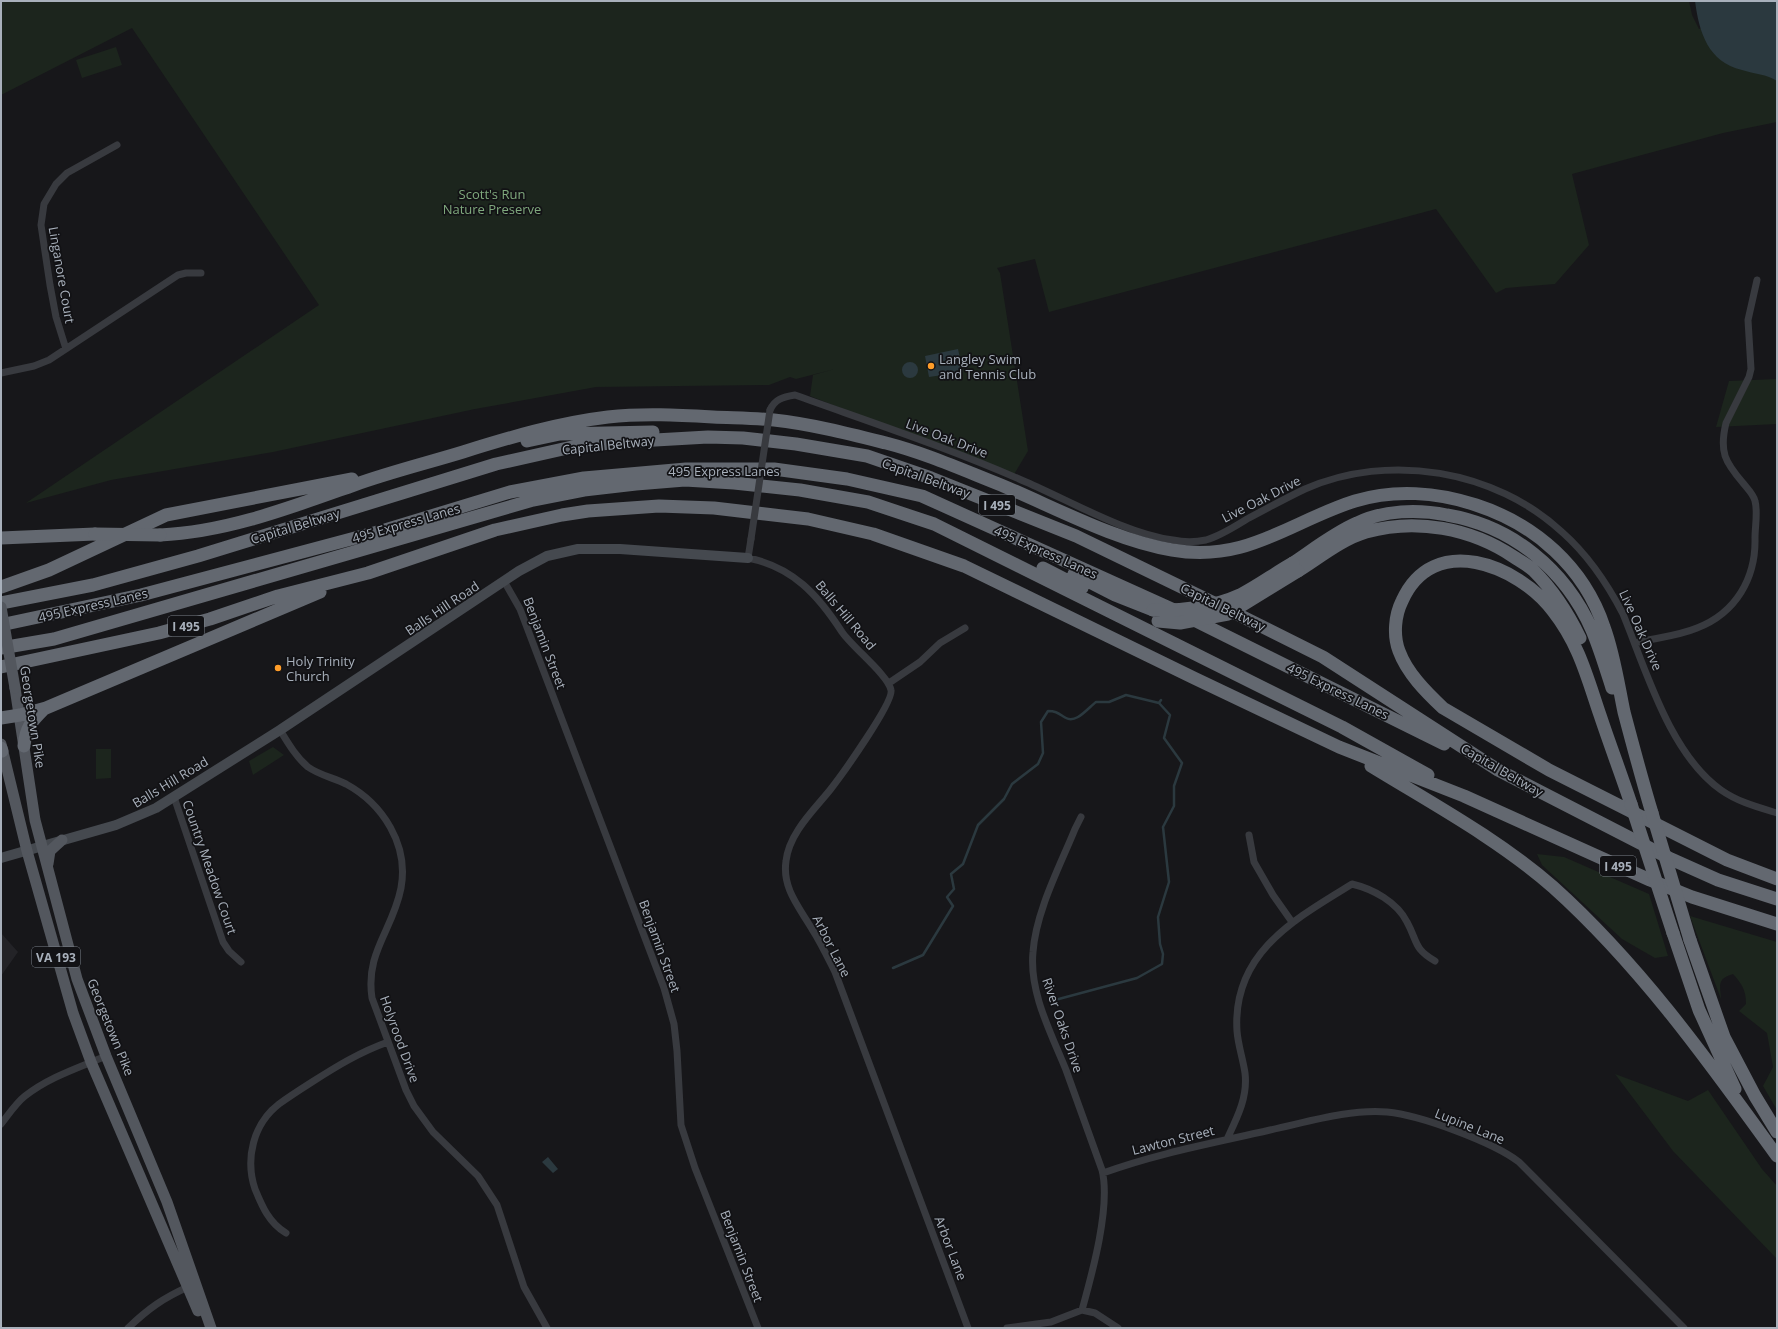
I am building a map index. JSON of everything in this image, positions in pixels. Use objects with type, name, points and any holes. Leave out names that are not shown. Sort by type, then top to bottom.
[{"type":"highway","points":[[1,532],[7,537],[95,534],[179,534],[236,523],[293,506],[395,471],[536,430],[610,417],[669,414],[775,420],[889,444],[1001,485],[1124,537],[1171,550],[1198,552],[1226,551],[1268,539],[1346,504],[1379,496],[1431,494],[1470,503],[1504,516],[1539,537],[1558,552],[1572,568],[1595,603],[1604,626],[1624,710],[1652,813]]},
{"type":"highway","points":[[459,453],[560,434],[649,432],[708,437]]},
{"type":"highway","name":"Capital Beltway","points":[[1,603],[93,585],[198,556],[496,464],[530,455],[572,447],[708,437],[743,438],[789,443],[867,456],[931,478],[1076,536],[1323,657],[1498,770],[1671,859],[1718,880],[1777,899]]},
{"type":"highway","name":"495 Express Lanes","points":[[1,625],[141,595],[385,530],[510,492],[584,478],[686,469],[774,469],[847,479],[922,496],[1176,611],[1498,770]]},
{"type":"highway","points":[[1,587],[49,570],[166,515],[395,471]]},
{"type":"highway","name":"495 Express Lanes","points":[[1,648],[54,639],[366,550],[479,515],[584,490],[685,480],[734,483],[800,490],[868,502],[934,524],[1342,727],[1464,796]]},
{"type":"highway","points":[[922,496],[1156,616],[1223,601],[1365,532],[1392,527],[1422,526],[1460,532],[1499,547],[1533,570],[1556,596],[1571,619],[1583,645],[1631,804]]},
{"type":"highway","name":"I 495","points":[[1,667],[159,633],[210,619],[278,596],[368,573],[496,530],[534,520],[588,511],[629,507],[687,507],[734,510],[808,519],[874,534],[964,566],[1339,747],[1464,796],[1650,880],[1692,897],[1777,924]]},
{"type":"highway","points":[[934,524],[1007,551],[1115,603],[1180,623],[1228,614],[1358,522],[1382,515],[1408,511],[1435,512],[1468,518],[1498,530],[1524,546],[1554,572],[1576,601],[1592,630],[1652,813],[1711,1004],[1724,1037],[1755,1096],[1777,1132]]},
{"type":"highway","points":[[1765,1140],[1742,1102],[1712,1042],[1699,1010],[1673,933],[1631,804],[1577,647],[1552,610],[1518,579],[1496,568],[1475,561],[1462,560],[1440,564],[1416,579],[1406,592],[1398,609],[1395,630],[1398,650],[1411,673],[1428,694],[1443,708],[1548,770],[1720,856],[1777,879]]},
{"type":"highway","points":[[1,718],[46,708],[326,589],[368,573]]},
{"type":"highway","points":[[24,746],[29,726],[46,708]]},
{"type":"highway","points":[[1339,747],[1482,834],[1552,887],[1590,923],[1654,994],[1777,1156]]},
{"type":"main road","name":"Georgetown Pike","points":[[1,607],[41,846],[76,979],[106,1056],[167,1202],[211,1328]]},
{"type":"main road","name":"VA 193","points":[[1,748],[14,803],[72,1013],[91,1062],[205,1328]]},
{"type":"main road","points":[[48,876],[48,853],[51,848],[62,840]]},
{"type":"street","name":"Linganore Court","points":[[66,349],[53,305],[41,225],[41,215],[49,194],[59,181],[72,170],[117,145]]},
{"type":"street","points":[[1,373],[34,366],[66,349],[178,275],[186,273],[202,273]]},
{"type":"street","points":[[1635,643],[1691,631],[1711,622],[1733,604],[1747,584],[1755,554],[1755,501],[1725,458],[1724,430],[1749,377],[1751,369],[1748,320],[1757,280]]},
{"type":"street","name":"Live Oak Drive","points":[[748,558],[770,410],[773,404],[782,397],[795,395],[919,439],[1026,482],[1146,534],[1173,540],[1206,540],[1227,531],[1304,490],[1349,475],[1405,470],[1427,472],[1468,480],[1490,488],[1531,508],[1561,530],[1573,542],[1590,561],[1609,588],[1635,643],[1677,741],[1699,771],[1734,798],[1777,813]]},
{"type":"street","name":"Balls Hill Road","points":[[1,858],[137,817],[174,797],[280,730],[504,581],[547,556],[578,548],[620,549],[748,558],[765,561],[785,570],[810,590],[854,648],[889,683]]},
{"type":"street","name":"Benjamin Street","points":[[504,581],[520,609],[664,988],[674,1024],[681,1125],[695,1168],[758,1328]]},
{"type":"street","points":[[889,683],[920,662],[940,643],[965,628]]},
{"type":"street","name":"Arbor Lane","points":[[889,683],[892,691],[886,708],[831,788],[794,836],[786,859],[786,876],[791,895],[824,950],[835,972],[968,1328]]},
{"type":"street","name":"Holyrood Drive","points":[[280,730],[299,759],[308,767],[345,783],[368,798],[386,819],[398,844],[402,872],[399,899],[375,955],[370,973],[372,998],[406,1090],[423,1119],[478,1176],[497,1205],[524,1287],[547,1328]]},
{"type":"street","name":"Country Meadow Court","points":[[174,797],[223,942],[229,952],[241,962]]},
{"type":"street","name":"River Oaks Drive","points":[[1081,817],[1075,828],[1036,930],[1032,964],[1036,990],[1045,1018],[1103,1173]]},
{"type":"street","points":[[1249,835],[1254,862],[1273,895],[1292,922]]},
{"type":"street","name":"Lawton Street","points":[[1103,1173],[1145,1158],[1227,1140],[1245,1094],[1245,1073],[1237,1032],[1237,1016],[1242,987],[1254,961],[1262,950],[1292,922],[1328,899],[1352,884],[1367,888],[1399,910],[1407,921],[1416,946],[1423,954],[1435,961]]},
{"type":"street","points":[[286,1233],[271,1220],[259,1199],[254,1186],[250,1159],[254,1142],[262,1124],[279,1104],[330,1070],[362,1052],[388,1042]]},
{"type":"street","points":[[1,1124],[15,1106],[37,1087],[106,1056]]},
{"type":"street","name":"Lupine Lane","points":[[1227,1140],[1339,1116],[1387,1112],[1416,1118],[1489,1144],[1525,1167],[1684,1328]]},
{"type":"street","points":[[1082,1310],[1090,1288],[1104,1206],[1105,1194],[1103,1173]]},
{"type":"street","points":[[128,1328],[160,1300],[188,1287]]},
{"type":"street","points":[[1007,1328],[1030,1327],[1062,1319],[1082,1310],[1094,1314],[1118,1328]]},
{"type":"shaded area","points":[[1695,1],[1777,1],[1777,81],[1765,75],[1730,66],[1713,53],[1707,44],[1699,24]]},
{"type":"shaded area","points":[[958,349],[963,372],[929,377],[925,356]]},
{"type":"shaded area","points":[[910,362],[916,364],[918,370],[916,376],[910,378],[904,376],[902,370],[904,364]]},
{"type":"shaded area","points":[[1,933],[18,952],[1,976]]},
{"type":"shaded area","points":[[548,1157],[558,1169],[553,1173],[542,1162]]},
{"type":"green space","name":"Scott's Run Nature Preserve","points":[[1,1],[1689,1],[1692,15],[1699,29],[1715,24],[1777,37],[1777,122],[1723,133],[1572,174],[1589,245],[1555,284],[1506,288],[1496,293],[1436,209],[1049,312],[1035,259],[997,268],[1000,273],[1028,451],[1013,476],[810,396],[813,375],[835,369],[796,379],[790,377],[769,385],[596,387],[475,409],[273,452],[111,480],[26,503],[319,305],[132,28],[1,95]]},
{"type":"green space","points":[[116,47],[122,65],[82,78],[76,60]]},
{"type":"green space","points":[[1777,379],[1777,424],[1716,427],[1729,381]]},
{"type":"green space","points":[[273,747],[284,755],[253,775],[249,761]]},
{"type":"green space","points":[[96,749],[111,749],[111,778],[96,779]]},
{"type":"green space","points":[[1537,854],[1564,857],[1649,894],[1668,956],[1655,958],[1622,939],[1542,865]]},
{"type":"green space","points":[[1690,916],[1777,942],[1777,1110],[1763,1086],[1773,1067],[1767,1033],[1739,1011],[1746,1004],[1745,995],[1741,984],[1733,974],[1722,980],[1720,989],[1721,999]]},
{"type":"green space","points":[[1615,1074],[1688,1101],[1708,1090],[1762,1169],[1777,1186],[1777,1259],[1673,1151]]},
{"type":"waterway","points":[[893,968],[923,955],[953,906],[947,897],[954,889],[951,874],[963,864],[978,825],[1004,799],[1012,784],[1038,764],[1043,753],[1041,722],[1048,711],[1056,712],[1066,718],[1074,719],[1096,702],[1109,702],[1126,695],[1159,703],[1161,700]]},
{"type":"waterway","points":[[1055,1000],[1137,978],[1162,964],[1163,954],[1160,944],[1158,917],[1169,882],[1163,827],[1174,806],[1174,786],[1182,763],[1164,738],[1170,715],[1159,703]]},
{"type":"place","name":"Langley Swim and Tennis Club","points":[[931,366]]},
{"type":"place","name":"Holy Trinity Church","points":[[278,668]]}]
